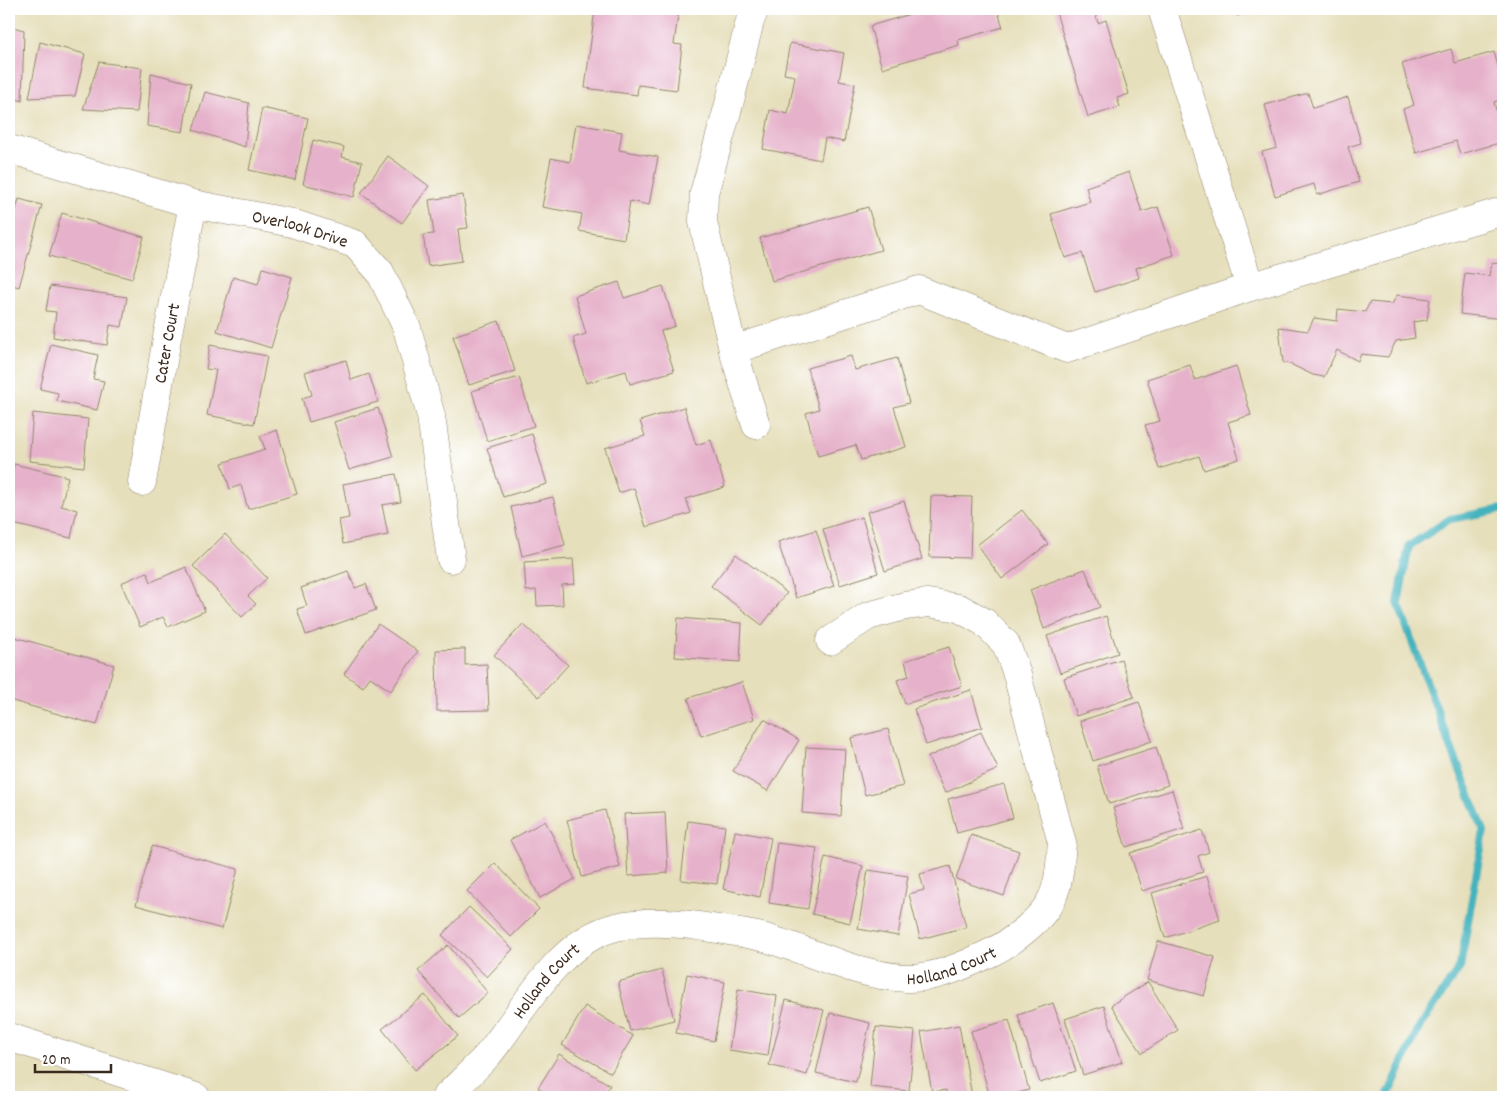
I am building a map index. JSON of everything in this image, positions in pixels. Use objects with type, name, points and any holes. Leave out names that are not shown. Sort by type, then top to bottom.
[{"type":"street","points":[[755,9],[750,21],[704,194],[703,222],[732,350],[756,425]]},
{"type":"street","points":[[1162,9],[1250,287]]},
{"type":"street","name":"Overlook Drive","points":[[9,149],[193,204],[292,223],[354,244],[380,272],[407,328],[431,416],[451,559]]},
{"type":"street","name":"Cater Court","points":[[142,482],[193,204]]},
{"type":"street","points":[[732,350],[918,290],[1067,349],[1250,287],[1503,211]]},
{"type":"street","name":"Holland Court","points":[[446,1097],[487,1055],[520,1009],[561,960],[586,940],[615,927],[646,922],[715,928],[764,937],[878,974],[908,978],[936,974],[983,956],[1007,944],[1036,919],[1051,901],[1060,872],[1062,844],[1016,672],[1006,644],[984,622],[959,608],[928,603],[905,606],[868,616],[830,641]]},
{"type":"street","points":[[9,1037],[196,1097]]},
{"type":"building","points":[[595,9],[679,9],[674,44],[682,45],[677,90],[638,85],[637,95],[585,88]]},
{"type":"building","points":[[927,9],[997,9],[1003,27],[958,40],[959,45],[882,68],[870,26]]},
{"type":"building","points":[[1055,9],[1094,9],[1098,23],[1106,20],[1129,94],[1117,98],[1120,107],[1088,117]]},
{"type":"building","points":[[1234,9],[1261,9],[1237,16]]},
{"type":"building","points":[[9,26],[24,30],[22,101],[9,96]]},
{"type":"building","points":[[40,42],[85,54],[75,96],[29,98]]},
{"type":"building","points":[[790,43],[844,53],[839,81],[855,84],[844,142],[825,138],[821,160],[763,149],[770,110],[788,114],[795,76],[784,74]]},
{"type":"building","points":[[1451,49],[1455,63],[1494,52],[1503,84],[1503,99],[1494,102],[1503,142],[1460,154],[1456,141],[1416,153],[1403,109],[1414,105],[1402,64]]},
{"type":"building","points":[[99,62],[142,68],[137,112],[83,109]]},
{"type":"building","points":[[151,73],[191,83],[183,132],[147,126]]},
{"type":"building","points":[[205,92],[249,103],[245,147],[193,130]]},
{"type":"building","points":[[1308,93],[1313,108],[1348,97],[1361,143],[1348,147],[1359,182],[1317,195],[1314,184],[1275,196],[1262,152],[1277,148],[1265,105]]},
{"type":"building","points":[[262,108],[308,118],[295,180],[249,170]]},
{"type":"building","points":[[576,124],[622,132],[619,150],[658,157],[649,205],[630,201],[624,239],[579,231],[582,214],[542,207],[551,158],[570,162]]},
{"type":"building","points":[[313,140],[344,147],[342,157],[362,162],[354,197],[303,184]]},
{"type":"building","points":[[388,156],[429,186],[402,223],[361,193]]},
{"type":"building","points":[[1129,172],[1142,212],[1158,207],[1174,255],[1136,268],[1139,278],[1095,292],[1082,253],[1065,258],[1051,214],[1090,202],[1086,187]]},
{"type":"building","points":[[463,195],[468,228],[458,229],[462,261],[428,266],[423,235],[434,234],[429,200]]},
{"type":"building","points":[[19,199],[42,205],[19,287],[9,284],[9,215],[14,216]]},
{"type":"building","points":[[868,207],[881,250],[772,281],[760,238]]},
{"type":"building","points":[[62,213],[144,237],[132,279],[49,256]]},
{"type":"building","points":[[1491,263],[1503,264],[1503,319],[1460,314],[1465,273],[1489,276]]},
{"type":"building","points":[[263,268],[292,277],[271,348],[217,331],[233,277],[258,284]]},
{"type":"building","points":[[619,282],[624,298],[663,286],[675,326],[661,331],[674,371],[630,384],[626,371],[586,383],[573,338],[586,334],[575,296]]},
{"type":"building","points":[[50,286],[127,297],[122,327],[110,325],[107,345],[53,337],[56,312],[46,311]]},
{"type":"building","points":[[1397,295],[1430,299],[1427,320],[1413,322],[1415,338],[1396,341],[1388,357],[1361,354],[1358,361],[1337,350],[1324,377],[1313,375],[1290,364],[1283,363],[1279,327],[1308,331],[1314,318],[1337,321],[1338,309],[1365,312],[1370,302],[1392,304]]},
{"type":"building","points":[[499,321],[515,371],[469,385],[453,336]]},
{"type":"building","points":[[51,344],[98,355],[93,379],[104,381],[97,410],[57,401],[58,393],[40,389]]},
{"type":"building","points":[[210,345],[267,356],[254,424],[207,415],[216,370],[206,369]]},
{"type":"building","points":[[851,356],[855,370],[897,358],[909,403],[894,407],[906,447],[861,460],[856,445],[818,456],[806,413],[819,409],[807,368]]},
{"type":"building","points":[[346,360],[351,380],[369,374],[378,402],[309,422],[302,398],[312,395],[305,372]]},
{"type":"building","points":[[1190,365],[1195,380],[1236,366],[1251,415],[1228,422],[1239,459],[1204,470],[1199,456],[1159,469],[1145,425],[1160,421],[1147,379]]},
{"type":"building","points":[[519,377],[534,426],[487,441],[472,391]]},
{"type":"building","points":[[684,407],[696,445],[711,440],[725,487],[686,499],[691,513],[646,527],[634,488],[619,493],[605,448],[645,436],[640,421]]},
{"type":"building","points":[[378,408],[393,457],[349,470],[334,422]]},
{"type":"building","points":[[33,413],[88,419],[84,467],[29,461]]},
{"type":"building","points":[[277,430],[297,494],[248,509],[241,485],[230,489],[222,463],[265,449],[260,436]]},
{"type":"building","points":[[532,434],[547,484],[503,497],[487,448]]},
{"type":"building","points":[[14,464],[68,477],[61,506],[77,510],[71,538],[9,523],[9,487]]},
{"type":"building","points":[[396,474],[401,502],[382,505],[388,535],[343,544],[339,520],[349,518],[343,484]]},
{"type":"building","points":[[931,496],[972,497],[970,558],[929,557]]},
{"type":"building","points":[[553,497],[565,545],[522,556],[511,507]]},
{"type":"building","points":[[904,501],[922,559],[885,571],[867,512]]},
{"type":"building","points":[[1022,510],[1048,544],[1002,579],[977,545]]},
{"type":"building","points":[[862,517],[878,573],[840,585],[823,529]]},
{"type":"building","points":[[816,530],[834,586],[796,598],[778,542]]},
{"type":"building","points":[[225,534],[267,578],[248,596],[256,604],[242,617],[193,566]]},
{"type":"building","points":[[736,554],[787,593],[762,625],[711,586]]},
{"type":"building","points":[[573,559],[575,584],[562,585],[563,605],[537,606],[536,590],[526,591],[524,562]]},
{"type":"building","points":[[186,567],[205,611],[168,627],[163,617],[140,627],[121,583],[147,572],[151,582]]},
{"type":"building","points":[[1085,569],[1100,607],[1044,629],[1030,590]]},
{"type":"building","points":[[348,571],[355,588],[366,584],[376,610],[306,635],[297,609],[307,606],[301,588]]},
{"type":"building","points":[[1106,616],[1118,653],[1060,673],[1047,636]]},
{"type":"building","points":[[678,618],[742,623],[740,662],[675,657]]},
{"type":"building","points":[[378,624],[418,651],[391,691],[370,677],[363,687],[344,674]]},
{"type":"building","points":[[523,624],[568,665],[539,697],[494,655]]},
{"type":"building","points":[[11,636],[114,665],[97,725],[9,700],[9,645]]},
{"type":"building","points":[[949,647],[962,686],[905,704],[897,680],[909,676],[905,661]]},
{"type":"building","points":[[465,649],[465,665],[487,664],[489,710],[437,711],[436,650]]},
{"type":"building","points":[[1121,659],[1134,697],[1076,716],[1064,678]]},
{"type":"building","points":[[742,682],[754,719],[701,736],[688,698]]},
{"type":"building","points":[[971,690],[982,727],[926,745],[914,709]]},
{"type":"building","points":[[1139,702],[1152,741],[1093,761],[1080,721]]},
{"type":"building","points":[[764,719],[799,740],[768,791],[733,771]]},
{"type":"building","points":[[888,729],[903,786],[865,795],[851,738]]},
{"type":"building","points":[[981,732],[998,769],[945,793],[928,757]]},
{"type":"building","points":[[806,747],[845,749],[841,816],[802,813]]},
{"type":"building","points":[[1156,747],[1168,785],[1109,804],[1097,766]]},
{"type":"building","points":[[1004,784],[1013,818],[957,833],[948,799]]},
{"type":"building","points":[[1172,790],[1184,829],[1126,847],[1113,808]]},
{"type":"building","points":[[605,810],[620,867],[582,877],[567,820]]},
{"type":"building","points":[[665,812],[668,873],[628,876],[624,814]]},
{"type":"building","points":[[545,821],[575,879],[540,898],[510,840]]},
{"type":"building","points":[[688,821],[725,826],[717,884],[681,880]]},
{"type":"building","points":[[1202,830],[1209,852],[1198,856],[1203,872],[1142,891],[1130,853]]},
{"type":"building","points":[[735,831],[771,838],[760,897],[723,889]]},
{"type":"building","points":[[971,835],[1019,851],[1004,896],[956,879]]},
{"type":"building","points":[[777,843],[817,848],[808,909],[769,903]]},
{"type":"building","points":[[152,846],[238,869],[222,929],[136,905]]},
{"type":"building","points":[[825,857],[863,866],[850,923],[812,914]]},
{"type":"building","points":[[495,863],[539,909],[511,937],[467,891]]},
{"type":"building","points":[[950,866],[966,927],[920,939],[909,894],[924,890],[920,874]]},
{"type":"building","points":[[868,870],[908,876],[898,936],[858,929]]},
{"type":"building","points":[[1207,876],[1220,920],[1165,938],[1152,893]]},
{"type":"building","points":[[469,907],[513,949],[487,977],[442,935]]},
{"type":"building","points":[[1158,941],[1215,957],[1204,996],[1147,980]]},
{"type":"building","points":[[448,945],[488,993],[459,1018],[418,971]]},
{"type":"building","points":[[662,970],[674,1020],[630,1031],[618,982]]},
{"type":"building","points":[[687,974],[725,982],[714,1041],[676,1033]]},
{"type":"building","points":[[1148,982],[1178,1030],[1142,1053],[1111,1005]]},
{"type":"building","points":[[738,989],[777,996],[768,1056],[729,1050]]},
{"type":"building","points":[[425,995],[458,1036],[415,1070],[382,1029]]},
{"type":"building","points":[[786,1000],[824,1010],[807,1075],[769,1065]]},
{"type":"building","points":[[1053,1003],[1076,1071],[1040,1083],[1018,1015]]},
{"type":"building","points":[[585,1006],[633,1036],[611,1073],[562,1045]]},
{"type":"building","points":[[1104,1006],[1122,1062],[1083,1075],[1065,1019]]},
{"type":"building","points":[[830,1013],[870,1023],[856,1082],[816,1073]]},
{"type":"building","points":[[1009,1020],[1029,1090],[1002,1097],[990,1097],[971,1031]]},
{"type":"building","points":[[959,1025],[972,1096],[947,1097],[946,1090],[932,1092],[921,1032]]},
{"type":"building","points":[[876,1027],[915,1031],[909,1091],[870,1087]]},
{"type":"building","points":[[559,1054],[610,1085],[603,1097],[554,1097],[538,1088]]},
{"type":"building","points":[[534,1092],[539,1097],[529,1097]]},
{"type":"waterway","points":[[1387,1097],[1419,1028],[1460,967],[1484,831],[1445,732],[1398,603],[1409,546],[1450,519],[1503,509]]}]
